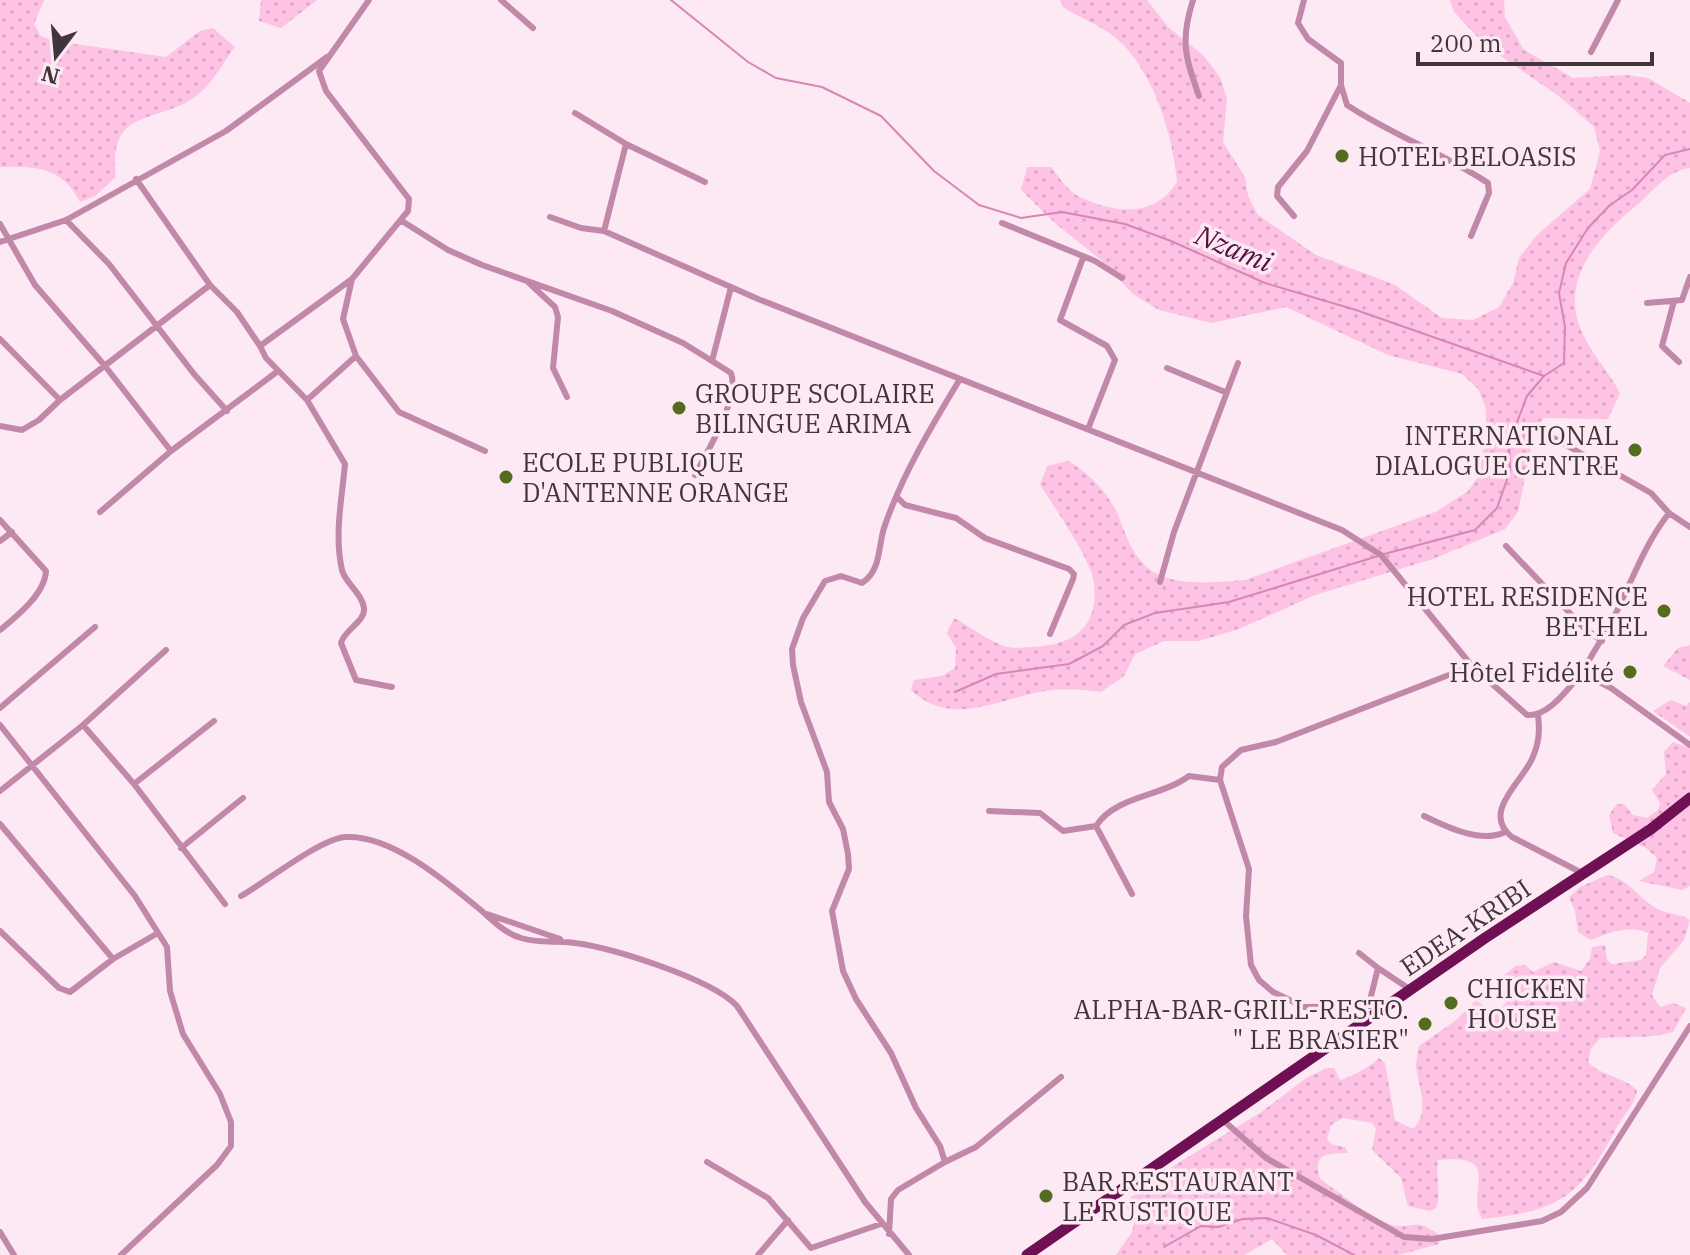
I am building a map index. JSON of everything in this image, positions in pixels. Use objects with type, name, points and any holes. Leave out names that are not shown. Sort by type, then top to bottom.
[{"type":"highway","name":"EDEA-KRIBI","points":[[1027,1255],[1584,874],[1690,798]]},
{"type":"street","points":[[260,346],[352,279],[402,221],[409,199],[322,84],[319,71],[369,0]]},
{"type":"street","points":[[501,0],[533,28]]},
{"type":"street","points":[[1193,0],[1184,31],[1184,44],[1199,96]]},
{"type":"street","points":[[1304,0],[1298,23],[1308,39],[1341,63],[1341,85],[1347,105],[1488,183],[1489,193],[1471,236]]},
{"type":"street","points":[[1591,52],[1618,0]]},
{"type":"street","points":[[3,241],[66,220],[226,131],[330,55]]},
{"type":"street","points":[[1294,216],[1277,196],[1278,187],[1307,151],[1341,85]]},
{"type":"street","points":[[575,113],[626,144],[705,182]]},
{"type":"street","points":[[604,231],[626,144]]},
{"type":"street","points":[[136,179],[210,285],[237,312],[278,371],[307,400],[345,464],[339,498],[342,573],[364,607],[359,620],[345,631],[341,643],[356,680],[392,687]]},
{"type":"street","points":[[550,217],[581,228],[604,231],[731,287],[1342,530],[1381,555],[1472,666],[1527,715],[1538,715],[1554,703],[1582,673],[1602,641],[1645,547],[1669,513]]},
{"type":"street","points":[[66,220],[109,264],[227,411]]},
{"type":"street","points":[[402,221],[448,250],[612,311],[683,343],[731,373],[734,385],[715,438],[695,475]]},
{"type":"street","points":[[1002,223],[1095,261],[1122,278]]},
{"type":"street","points":[[0,224],[3,241],[35,285],[105,366],[171,451]]},
{"type":"street","points":[[1083,258],[1060,320],[1107,346],[1115,360],[1088,429]]},
{"type":"street","points":[[1647,303],[1682,300],[1687,296],[1690,277]]},
{"type":"street","points":[[352,279],[343,319],[345,332],[356,356],[399,412],[485,451]]},
{"type":"street","points":[[522,279],[555,307],[558,317],[553,368],[567,397]]},
{"type":"street","points":[[0,426],[22,430],[39,420],[60,400],[210,285]]},
{"type":"street","points":[[712,361],[731,287]]},
{"type":"street","points":[[1674,301],[1662,341],[1664,349],[1679,362]]},
{"type":"street","points":[[0,339],[60,400]]},
{"type":"street","points":[[307,400],[356,356]]},
{"type":"street","points":[[1160,582],[1197,470],[1238,363]]},
{"type":"street","points":[[1167,368],[1225,392]]},
{"type":"street","points":[[100,512],[171,451],[278,371]]},
{"type":"street","points":[[945,1162],[940,1146],[916,1108],[891,1053],[856,999],[843,971],[832,911],[849,869],[848,854],[843,829],[829,802],[827,772],[801,702],[792,649],[816,593],[833,576],[862,583],[867,581],[879,558],[885,527],[919,446],[960,379]]},
{"type":"street","points":[[1543,432],[1651,493],[1669,513],[1690,527]]},
{"type":"street","points":[[898,498],[905,505],[956,518],[985,538],[1069,569],[1074,574],[1073,579],[1050,634]]},
{"type":"street","points":[[0,520],[46,571],[46,578],[27,605],[0,630]]},
{"type":"street","points":[[0,541],[12,532]]},
{"type":"street","points":[[1506,546],[1584,628],[1602,641]]},
{"type":"street","points":[[0,708],[95,627]]},
{"type":"street","points":[[0,791],[83,725],[166,650]]},
{"type":"street","points":[[1206,776],[1241,750],[1291,737],[1472,666]]},
{"type":"street","points":[[1582,673],[1611,688],[1690,745]]},
{"type":"street","points":[[1505,832],[1502,804],[1531,762],[1541,735],[1538,715]]},
{"type":"street","points":[[134,784],[214,721]]},
{"type":"street","points":[[0,725],[135,896],[167,947],[170,991],[183,1034],[220,1094],[234,1135],[217,1165],[121,1255]]},
{"type":"street","points":[[83,725],[134,784],[225,904]]},
{"type":"street","points":[[1222,767],[1220,780],[1249,869],[1246,916],[1251,965],[1259,980],[1273,992],[1304,1007],[1388,1006]]},
{"type":"street","points":[[989,811],[1040,813],[1063,831],[1096,826],[1107,811],[1165,791],[1189,776],[1220,780]]},
{"type":"street","points":[[181,848],[243,798]]},
{"type":"street","points":[[1424,816],[1455,831],[1495,837],[1505,832]]},
{"type":"street","points":[[0,824],[113,959]]},
{"type":"street","points":[[1096,826],[1132,894]]},
{"type":"street","points":[[1505,832],[1584,874]]},
{"type":"street","points":[[241,896],[320,845],[349,836],[399,851],[432,871],[498,927],[521,938],[563,941],[613,951],[710,986],[729,997],[881,1224],[909,1255]]},
{"type":"street","points":[[485,913],[563,941]]},
{"type":"street","points":[[0,931],[59,988],[70,992],[113,959],[158,933]]},
{"type":"street","points":[[1359,953],[1411,990]]},
{"type":"street","points":[[1369,1004],[1378,968]]},
{"type":"street","points":[[1224,1121],[1266,1158],[1404,1237],[1432,1239],[1542,1221],[1561,1212],[1587,1188],[1690,1026]]},
{"type":"street","points":[[889,1234],[891,1199],[898,1190],[976,1147],[1061,1077]]},
{"type":"street","points":[[707,1162],[768,1198],[811,1248],[881,1224]]},
{"type":"street","points":[[758,1255],[788,1220]]},
{"type":"street","points":[[0,1232],[14,1255]]},
{"type":"shaded area","points":[[0,0],[44,0],[34,24],[41,36],[55,41],[166,57],[200,31],[213,28],[235,47],[201,92],[186,102],[129,127],[120,137],[116,177],[95,196],[80,202],[73,190],[57,175],[37,168],[0,167]]},
{"type":"shaded area","points":[[261,0],[317,0],[281,28],[259,21]]},
{"type":"shaded area","points":[[1060,0],[1147,0],[1169,28],[1203,55],[1220,77],[1227,99],[1223,142],[1245,177],[1248,196],[1258,215],[1316,255],[1395,285],[1442,318],[1473,320],[1499,307],[1513,283],[1519,258],[1537,235],[1590,189],[1600,151],[1594,127],[1560,97],[1485,45],[1454,12],[1450,0],[1504,0],[1505,17],[1524,50],[1573,78],[1626,75],[1648,78],[1690,103],[1690,168],[1674,173],[1660,183],[1610,229],[1588,257],[1576,289],[1575,307],[1579,325],[1587,343],[1620,393],[1608,419],[1544,418],[1535,428],[1518,512],[1505,529],[1433,559],[1315,595],[1239,629],[1199,641],[1164,641],[1135,654],[1124,676],[1101,692],[1054,690],[973,708],[941,707],[911,690],[914,680],[942,676],[955,668],[956,648],[947,633],[954,618],[993,641],[1014,648],[1060,642],[1081,631],[1088,622],[1094,582],[1079,547],[1040,485],[1047,466],[1068,461],[1083,471],[1109,499],[1142,563],[1169,579],[1195,582],[1245,580],[1435,512],[1467,492],[1479,476],[1486,433],[1486,408],[1478,389],[1462,374],[1388,355],[1286,307],[1211,323],[1159,310],[1133,294],[1101,260],[1056,224],[1021,190],[1027,167],[1051,167],[1077,196],[1109,207],[1135,209],[1158,202],[1177,182],[1166,125],[1141,68],[1117,39],[1063,7]]},
{"type":"shaded area","points":[[1690,645],[1690,680],[1663,666],[1678,648]]},
{"type":"shaded area","points":[[1671,700],[1686,706],[1690,702],[1690,737],[1653,711]]},
{"type":"shaded area","points":[[1673,742],[1690,748],[1690,886],[1682,890],[1639,881],[1654,872],[1657,858],[1646,848],[1613,833],[1609,815],[1617,804],[1624,804],[1633,815],[1647,818],[1658,810],[1660,803],[1652,790],[1666,774],[1664,752]]},
{"type":"shaded area","points":[[1607,875],[1622,881],[1660,910],[1690,920],[1684,940],[1660,968],[1652,995],[1660,1007],[1673,1003],[1686,1008],[1673,1032],[1600,1038],[1591,1049],[1588,1062],[1637,1090],[1632,1105],[1604,1151],[1579,1185],[1565,1196],[1531,1211],[1482,1219],[1478,1208],[1477,1168],[1471,1162],[1438,1160],[1436,1208],[1430,1211],[1408,1206],[1401,1178],[1372,1150],[1376,1129],[1372,1123],[1343,1118],[1331,1125],[1327,1139],[1331,1144],[1345,1147],[1348,1153],[1323,1156],[1318,1164],[1320,1179],[1380,1220],[1396,1226],[1425,1226],[1441,1237],[1439,1244],[1399,1255],[1287,1255],[1272,1239],[1244,1255],[1116,1255],[1132,1232],[1135,1218],[1126,1207],[1128,1200],[1175,1165],[1260,1113],[1306,1078],[1334,1068],[1340,1080],[1361,1071],[1379,1058],[1385,1063],[1395,1120],[1413,1129],[1422,1106],[1416,1066],[1419,1046],[1455,1021],[1476,1000],[1491,1011],[1501,1009],[1507,1001],[1496,991],[1495,984],[1515,966],[1525,965],[1533,972],[1554,962],[1581,971],[1590,959],[1592,947],[1605,945],[1607,960],[1612,964],[1641,960],[1646,955],[1648,933],[1627,929],[1591,940],[1578,932],[1569,897],[1580,887]]},
{"type":"waterway","name":"Nzami","points":[[671,0],[748,62],[776,78],[822,87],[881,116],[934,171],[979,205],[1021,218],[1062,212],[1125,224],[1265,283],[1356,310],[1544,376],[1564,363],[1565,327],[1559,293],[1566,263],[1588,228],[1610,205],[1632,190],[1665,155],[1690,149]]},
{"type":"waterway","points":[[1384,554],[1475,530],[1497,508],[1510,471],[1509,443],[1527,396],[1544,376]]},
{"type":"waterway","points":[[955,692],[996,674],[1069,664],[1103,646],[1124,625],[1155,613],[1229,602],[1378,556]]},
{"type":"waterway","points":[[1164,1247],[1201,1226],[1218,1227],[1243,1219],[1267,1218],[1316,1235],[1354,1255]]},
{"type":"place","name":"HOTEL BELOASIS","points":[[1342,156]]},
{"type":"place","name":"GROUPE SCOLAIRE BILINGUE ARIMA","points":[[679,408]]},
{"type":"place","name":"INTERNATIONAL DIALOGUE CENTRE","points":[[1635,450]]},
{"type":"place","name":"ECOLE PUBLIQUE D'ANTENNE ORANGE","points":[[506,477]]},
{"type":"place","name":"HOTEL RESIDENCE BETHEL","points":[[1664,611]]},
{"type":"place","name":"Hôtel Fidélité","points":[[1630,672]]},
{"type":"place","name":"CHICKEN HOUSE","points":[[1451,1003]]},
{"type":"place","name":"ALPHA-BAR-GRILL-RESTO. \" LE BRASIER\"","points":[[1425,1024]]},
{"type":"place","name":"BAR RESTAURANT LE RUSTIQUE","points":[[1046,1196]]}]
